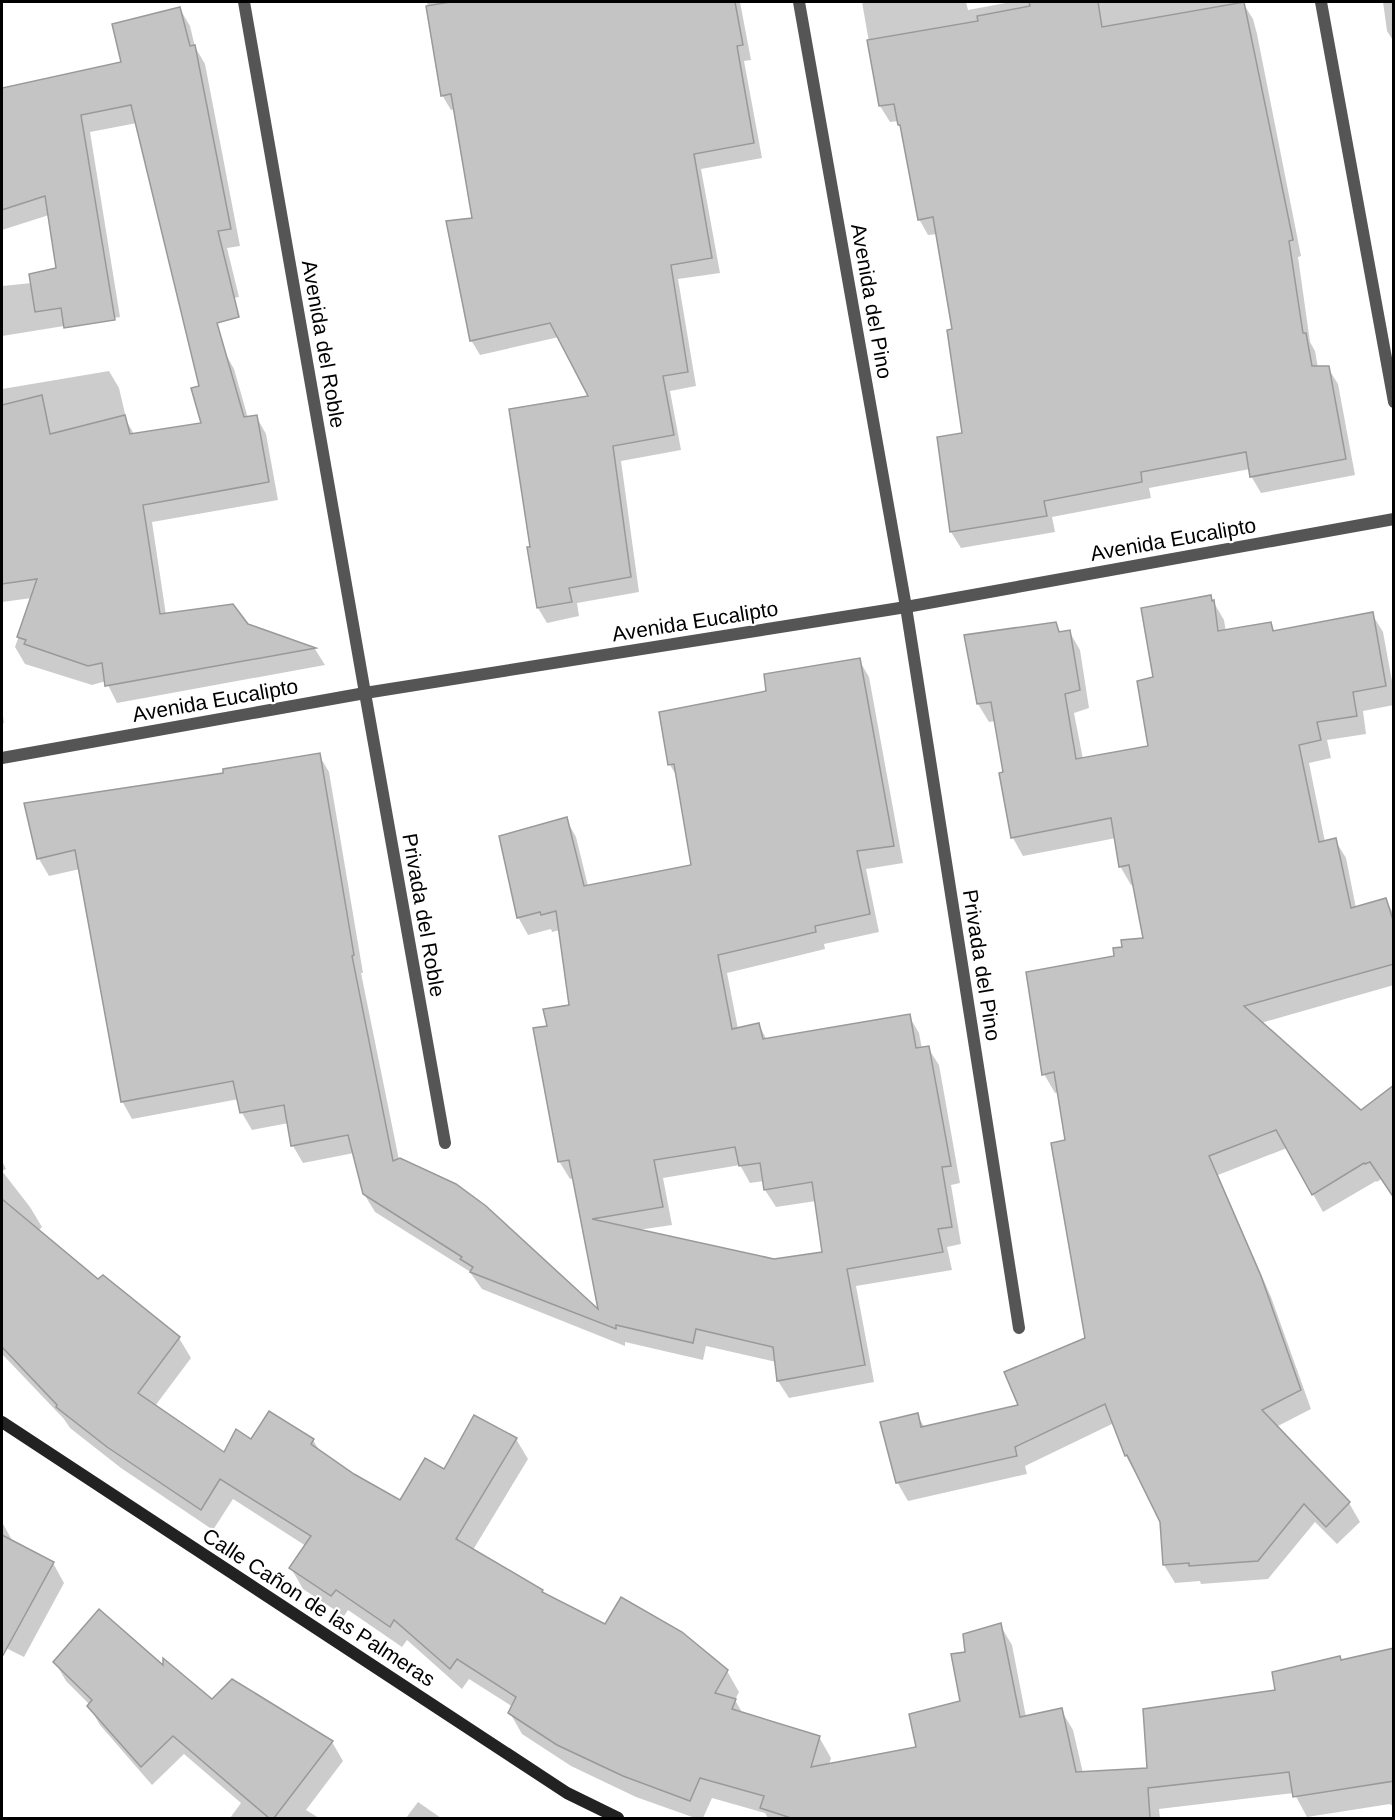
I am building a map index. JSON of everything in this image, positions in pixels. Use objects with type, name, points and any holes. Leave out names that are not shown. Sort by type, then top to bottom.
[{"type":"main road","name":"Calle Cañon de las Palmeras","points":[[2,1422],[567,1793],[618,1818]]},
{"type":"street","name":"Avenida del Roble","points":[[244,2],[365,693]]},
{"type":"street","name":"Avenida del Pino","points":[[799,2],[906,607]]},
{"type":"street","points":[[1320,2],[1394,402]]},
{"type":"street","name":"Avenida Eucalipto","points":[[2,758],[365,693],[906,607],[1394,519]]},
{"type":"street","name":"Privada del Pino","points":[[906,607],[1019,1328]]},
{"type":"street","name":"Privada del Roble","points":[[365,693],[445,1143]]},
{"type":"building","points":[[450,2],[735,2],[743,45],[737,46],[754,143],[694,154],[712,258],[671,265],[688,372],[663,376],[674,435],[613,446],[631,577],[569,588],[572,602],[537,608],[509,409],[588,396],[550,323],[470,341],[446,221],[472,218],[451,94],[441,96],[426,6]]},
{"type":"building","points":[[1029,2],[1098,2],[1102,27],[1244,2],[1293,240],[1289,241],[1303,333],[1306,333],[1312,366],[1329,366],[1346,459],[1250,477],[1246,452],[1141,472],[1142,482],[1044,501],[1047,516],[950,532],[937,437],[962,433],[947,330],[952,329],[933,217],[918,220],[900,125],[898,125],[894,104],[879,106],[867,40],[978,21],[977,16],[1030,6]]},
{"type":"building","points":[[180,7],[190,46],[195,45],[231,229],[218,231],[239,317],[217,323],[244,417],[257,415],[269,482],[143,505],[160,614],[233,604],[248,624],[316,648],[105,686],[102,663],[88,666],[24,644],[26,640],[17,637],[37,579],[2,584],[2,405],[42,395],[50,434],[125,415],[130,434],[201,423],[191,388],[199,386],[131,105],[81,115],[115,320],[64,328],[61,308],[35,312],[29,274],[56,268],[45,196],[2,210],[2,88],[121,62],[112,24]]},
{"type":"building","points":[[1211,595],[1212,601],[1214,600],[1218,631],[1271,622],[1273,631],[1373,612],[1386,686],[1353,692],[1357,716],[1317,722],[1321,740],[1299,745],[1319,842],[1336,838],[1351,908],[1386,898],[1394,923],[1394,964],[1244,1006],[1361,1110],[1394,1085],[1394,1198],[1370,1162],[1364,1163],[1312,1195],[1276,1130],[1209,1156],[1261,1276],[1301,1390],[1262,1410],[1350,1502],[1326,1527],[1304,1504],[1258,1561],[1189,1566],[1189,1563],[1163,1565],[1160,1522],[1127,1455],[1125,1456],[1105,1404],[1015,1447],[1017,1456],[896,1483],[880,1422],[918,1413],[921,1427],[1018,1405],[1004,1372],[1085,1338],[1051,1143],[1065,1140],[1054,1072],[1042,1075],[1026,972],[1114,956],[1113,948],[1122,947],[1121,940],[1143,938],[1129,865],[1119,867],[1111,818],[1011,838],[999,773],[1003,772],[991,702],[977,704],[964,635],[1056,622],[1059,632],[1070,630],[1080,690],[1065,694],[1076,759],[1148,746],[1137,681],[1153,677],[1141,608]]},
{"type":"building","points":[[860,658],[894,846],[857,851],[870,914],[815,926],[816,932],[718,955],[732,1029],[759,1023],[763,1039],[910,1014],[916,1048],[929,1046],[951,1166],[942,1167],[952,1227],[938,1229],[943,1252],[847,1269],[865,1365],[777,1381],[773,1347],[696,1329],[693,1343],[616,1325],[616,1329],[470,1272],[473,1267],[460,1259],[462,1257],[363,1194],[348,1135],[291,1146],[284,1105],[240,1113],[233,1081],[121,1102],[75,850],[37,859],[24,803],[223,773],[223,769],[320,753],[354,955],[352,956],[393,1161],[400,1158],[456,1184],[486,1206],[598,1309],[569,1160],[558,1162],[533,1028],[547,1026],[543,1009],[569,1005],[556,911],[541,915],[540,912],[517,918],[499,836],[567,817],[584,886],[691,865],[674,764],[668,765],[659,712],[766,691],[764,674]],"holes":[[[735,1147],[739,1166],[760,1163],[764,1190],[812,1182],[822,1252],[774,1259],[592,1219],[663,1207],[654,1160]]]},
{"type":"building","points":[[2,1199],[98,1279],[103,1275],[180,1337],[138,1393],[224,1452],[236,1429],[251,1439],[269,1411],[314,1439],[311,1444],[354,1474],[400,1500],[425,1458],[444,1469],[474,1415],[517,1438],[456,1539],[543,1590],[542,1592],[605,1624],[621,1597],[682,1632],[728,1670],[715,1693],[736,1699],[732,1709],[820,1736],[811,1767],[916,1747],[909,1714],[960,1701],[951,1654],[965,1652],[963,1634],[1001,1623],[1020,1717],[1062,1708],[1076,1772],[1147,1768],[1143,1709],[1275,1690],[1272,1672],[1340,1656],[1341,1660],[1394,1648],[1394,1781],[1293,1797],[1289,1772],[1148,1788],[1150,1818],[791,1818],[760,1808],[764,1796],[700,1778],[690,1801],[623,1776],[557,1745],[508,1713],[516,1697],[457,1659],[450,1669],[394,1620],[390,1627],[336,1590],[331,1596],[289,1568],[311,1536],[220,1479],[201,1510],[107,1447],[56,1407],[57,1405],[2,1347]]},
{"type":"building","points":[[2,1535],[54,1562],[2,1657]]},
{"type":"building","points":[[99,1609],[163,1665],[163,1658],[212,1699],[232,1679],[333,1741],[274,1818],[269,1818],[173,1736],[141,1767],[87,1706],[92,1700],[53,1662]]}]
